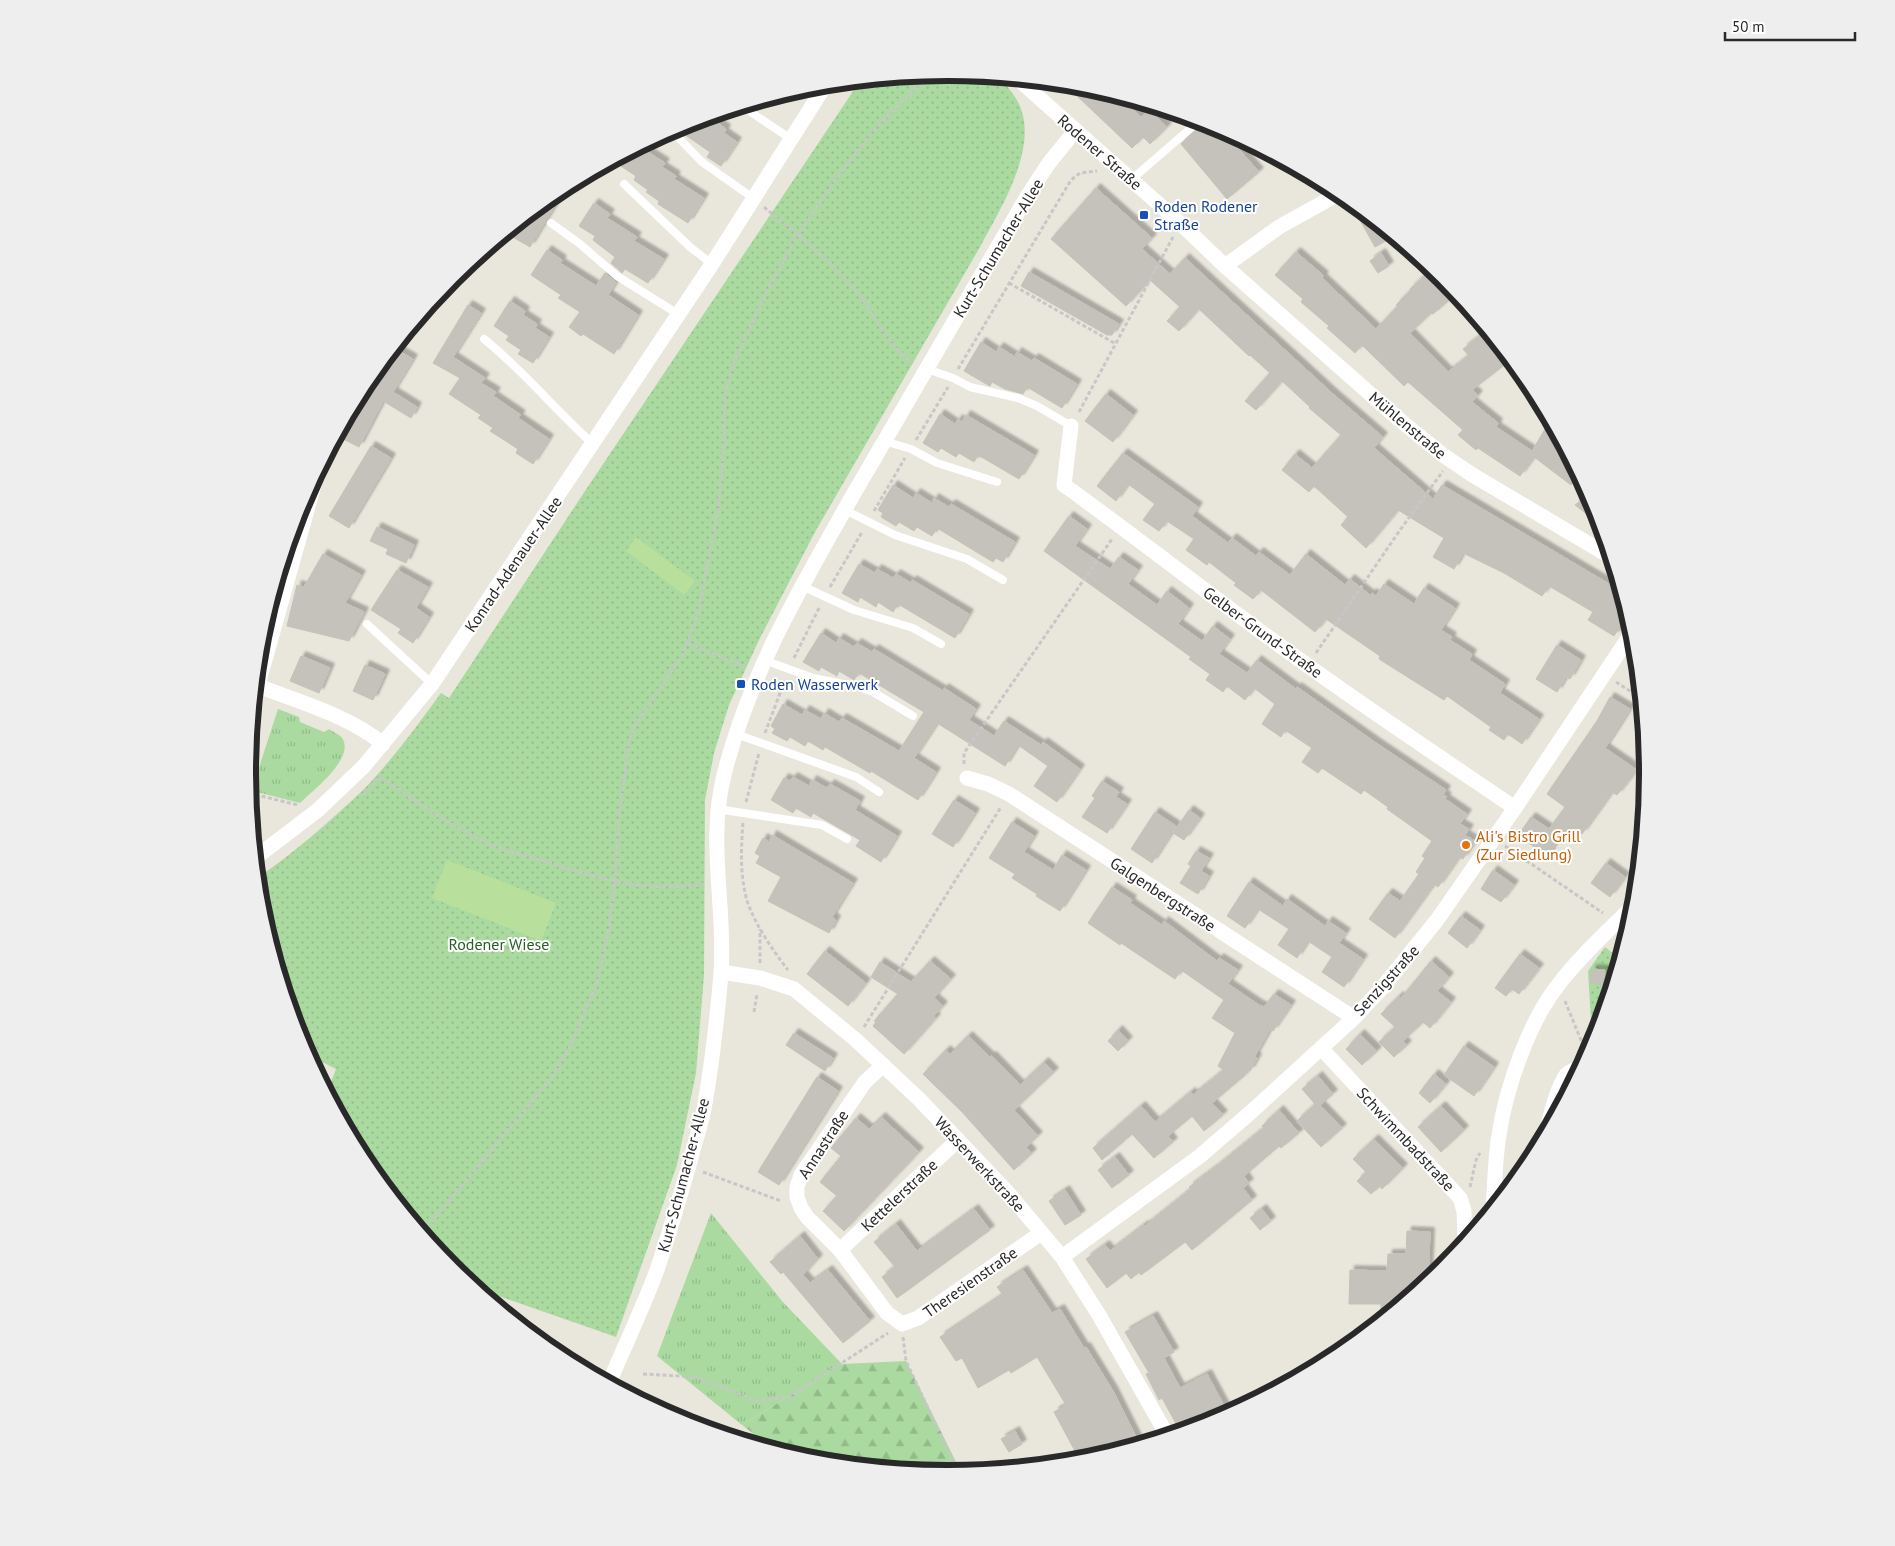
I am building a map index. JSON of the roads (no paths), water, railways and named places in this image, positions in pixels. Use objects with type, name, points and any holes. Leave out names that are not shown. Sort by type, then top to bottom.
[{"type":"street","name":"Rodener Straße","points":[[1024,86],[1180,223],[1225,266]]},
{"type":"street","name":"Konrad-Adenauer-Allee","points":[[261,853],[318,810],[364,766],[432,684],[712,264],[820,94]]},
{"type":"street","name":"Kurt-Schumacher-Allee","points":[[612,1377],[656,1272],[703,1112],[712,1055],[721,972],[722,933],[718,882],[717,809],[736,734],[758,665],[884,442],[1028,195],[1049,163],[1075,131]]},
{"type":"street","points":[[1225,266],[1279,227],[1332,198]]},
{"type":"street","name":"Mühlenstraße","points":[[1225,266],[1401,421],[1451,461],[1604,553]]},
{"type":"street","name":"Gelber-Grund-Straße","points":[[1071,426],[1064,485],[1307,665],[1515,808]]},
{"type":"street","points":[[277,605],[299,532]]},
{"type":"street","name":"Senzigstraße","points":[[1062,1258],[1200,1156],[1354,1018],[1382,988],[1437,920],[1495,838],[1626,641]]},
{"type":"street","points":[[261,694],[349,722],[367,731],[383,744]]},
{"type":"street","name":"Galgenbergstraße","points":[[967,778],[988,784],[1009,794],[1354,1018]]},
{"type":"street","points":[[1494,1197],[1499,1136],[1511,1086],[1528,1039],[1541,1011],[1558,984],[1625,914]]},
{"type":"street","name":"Wasserwerkstraße","points":[[721,972],[760,978],[794,989],[856,1040],[958,1140],[1010,1194],[1062,1258],[1103,1323],[1164,1430]]},
{"type":"street","name":"Schwimmbadstraße","points":[[1321,1048],[1460,1198],[1464,1211],[1465,1233]]},
{"type":"street","name":"Annastraße","points":[[840,1250],[807,1217],[797,1198],[797,1187],[801,1175],[865,1082],[883,1065]]},
{"type":"street","name":"Kettelerstraße","points":[[840,1250],[958,1140]]},
{"type":"street","name":"Theresienstraße","points":[[840,1250],[887,1313],[902,1324],[918,1318],[1041,1233]]},
{"type":"lane","points":[[750,111],[791,139]]},
{"type":"lane","points":[[1131,180],[1193,127]]},
{"type":"lane","points":[[677,137],[702,162],[753,198]]},
{"type":"lane","points":[[624,184],[690,247],[712,264]]},
{"type":"lane","points":[[551,223],[580,244],[617,276],[678,314]]},
{"type":"lane","points":[[484,339],[502,354],[593,444]]},
{"type":"lane","points":[[928,368],[970,387],[1018,398],[1037,406],[1071,426]]},
{"type":"lane","points":[[884,442],[911,449],[937,463],[997,482]]},
{"type":"lane","points":[[845,510],[895,535],[967,560],[1003,580]]},
{"type":"lane","points":[[802,586],[824,598],[854,610],[913,628],[941,644]]},
{"type":"lane","points":[[367,624],[432,684]]},
{"type":"lane","points":[[758,665],[788,670],[813,678],[858,687],[872,692],[913,716]]},
{"type":"lane","points":[[736,734],[856,777],[879,792]]},
{"type":"lane","points":[[717,809],[822,825],[848,839]]},
{"type":"lane","points":[[1546,1120],[1556,1090],[1565,1071],[1574,1067]]},
{"type":"place","name":"Roden Rodener Straße","points":[[1144,215]]},
{"type":"place","name":"Roden Wasserwerk","points":[[741,684]]},
{"type":"place","name":"Ali's Bistro Grill (Zur Siedlung)","points":[[1466,845]]},
{"type":"park label","name":"Rodener Wiese","points":[[499,944]]}]
